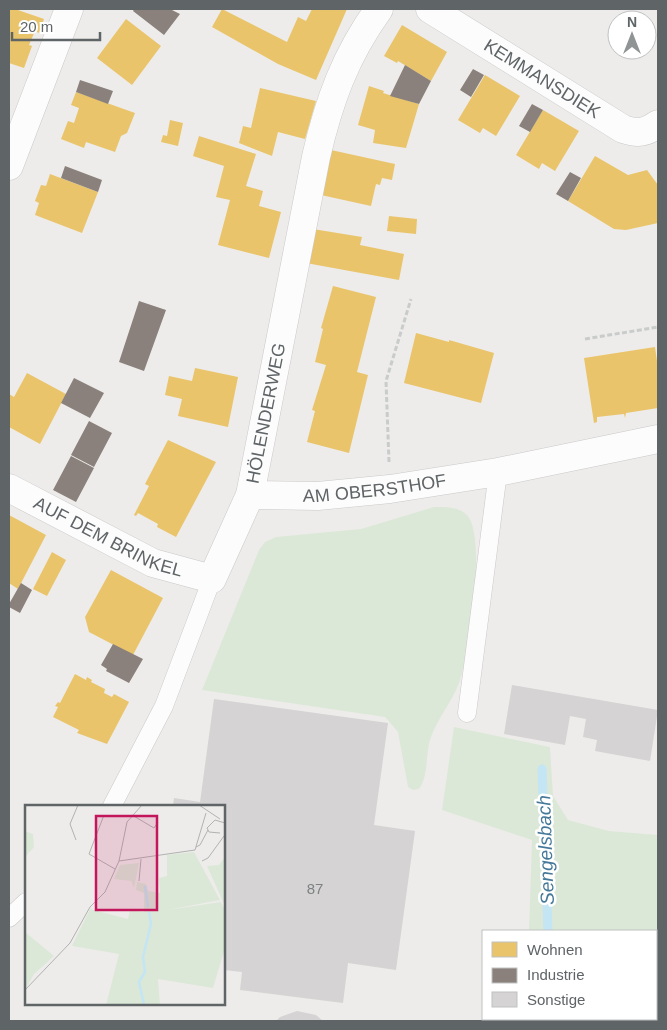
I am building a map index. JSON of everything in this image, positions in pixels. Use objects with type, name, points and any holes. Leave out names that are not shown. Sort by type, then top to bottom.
[{"type":"street","points":[[9,166],[69,9]]},
{"type":"street","name":"HÖLENDERWEG","points":[[212,579],[250,495],[316,157],[328,107],[344,64],[379,9]]},
{"type":"street","name":"KEMMANSDIEK","points":[[430,9],[623,129],[633,132],[645,132],[658,124]]},
{"type":"street","name":"AM OBERSTHOF","points":[[250,495],[318,496],[390,489],[498,472],[658,439]]},
{"type":"street","name":"AUF DEM BRINKEL","points":[[9,488],[153,563],[212,579]]},
{"type":"lane","points":[[467,713],[498,472]]},
{"type":"lane","name":"HÖLENDERWEG","points":[[113,805],[164,706],[212,579]]},
{"type":"lane","points":[[9,918],[25,903]]},
{"type":"path","points":[[390,489],[386,381],[411,299]]},
{"type":"path","points":[[585,339],[658,327]]},
{"type":"green space","points":[[434,507],[456,509],[467,515],[473,527],[476,546],[476,570],[471,623],[463,669],[456,690],[431,737],[426,771],[419,789],[413,790],[408,787],[398,732],[385,717],[202,690],[259,550],[265,542],[276,537],[361,529]]},
{"type":"green space","points":[[454,727],[550,747],[553,796],[568,820],[609,831],[658,835],[658,1021],[526,1021],[657,1020],[657,930],[529,930],[532,840],[442,810]]},
{"type":"building: Wohnen","points":[[9,9],[15,9],[44,19],[39,33],[35,31],[29,45],[32,46],[24,68],[9,63]]},
{"type":"building: Wohnen","points":[[222,9],[287,42],[298,17],[306,21],[312,9],[347,9],[316,80],[278,64],[212,27]]},
{"type":"building: Wohnen","points":[[126,19],[161,46],[132,85],[97,58]]},
{"type":"building: Wohnen","points":[[402,25],[447,52],[431,81],[398,61],[397,63],[384,56]]},
{"type":"building: Wohnen","points":[[485,75],[520,96],[496,136],[483,128],[480,133],[458,120]]},
{"type":"building: Wohnen","points":[[369,86],[384,91],[383,93],[419,104],[406,148],[373,143],[375,130],[358,125]]},
{"type":"building: Wohnen","points":[[260,88],[316,101],[305,139],[278,132],[272,156],[239,143],[243,126],[251,128]]},
{"type":"building: Wohnen","points":[[76,92],[135,113],[127,133],[121,136],[115,152],[86,142],[84,148],[61,139],[68,121],[74,123],[79,108],[71,105]]},
{"type":"building: Wohnen","points":[[543,110],[579,131],[555,171],[542,163],[539,169],[516,155]]},
{"type":"building: Wohnen","points":[[170,120],[183,123],[178,146],[161,142],[163,135],[167,136]]},
{"type":"building: Wohnen","points":[[199,136],[256,154],[246,186],[263,191],[259,206],[281,212],[269,258],[218,245],[230,200],[216,197],[224,166],[193,156]]},
{"type":"building: Wohnen","points":[[331,150],[395,164],[392,180],[382,178],[380,185],[376,184],[371,206],[321,195]]},
{"type":"building: Wohnen","points":[[595,156],[628,175],[647,170],[658,185],[658,223],[626,230],[614,229],[568,201]]},
{"type":"building: Wohnen","points":[[50,174],[98,192],[82,233],[35,215],[39,203],[35,201],[41,185],[46,186]]},
{"type":"building: Wohnen","points":[[389,216],[417,219],[416,234],[387,231]]},
{"type":"building: Wohnen","points":[[313,229],[362,237],[360,245],[404,254],[399,280],[306,263]]},
{"type":"building: Wohnen","points":[[333,286],[376,297],[357,372],[368,375],[349,453],[307,442],[315,411],[312,410],[326,365],[315,362],[323,329],[321,328]]},
{"type":"building: Wohnen","points":[[416,333],[494,353],[481,403],[404,383]]},
{"type":"building: Wohnen","points":[[655,347],[658,368],[658,408],[626,413],[625,418],[624,414],[597,417],[597,422],[594,423],[584,358]]},
{"type":"building: Wohnen","points":[[195,368],[238,377],[228,427],[178,416],[182,399],[165,395],[169,376],[192,381]]},
{"type":"building: Wohnen","points":[[27,373],[66,394],[40,444],[9,427],[9,394],[14,397]]},
{"type":"building: Wohnen","points":[[168,440],[216,462],[176,537],[157,527],[158,524],[138,513],[136,516],[134,515],[149,486],[145,484]]},
{"type":"building: Wohnen","points":[[9,515],[46,535],[18,589],[9,583]]},
{"type":"building: Wohnen","points":[[52,552],[66,560],[47,596],[33,589]]},
{"type":"building: Wohnen","points":[[111,570],[163,598],[133,655],[89,632],[85,617]]},
{"type":"building: Wohnen","points":[[75,674],[86,680],[87,677],[92,680],[91,682],[105,689],[104,693],[112,697],[114,694],[129,702],[107,744],[77,733],[79,730],[53,717],[58,707],[55,706],[58,702],[60,703]]},
{"type":"building: Industrie","points":[[134,9],[170,9],[180,14],[164,35],[133,11]]},
{"type":"building: Industrie","points":[[405,65],[431,81],[419,104],[390,96]]},
{"type":"building: Industrie","points":[[473,69],[484,75],[471,97],[460,90]]},
{"type":"building: Industrie","points":[[80,80],[113,91],[108,104],[76,92]]},
{"type":"building: Industrie","points":[[532,104],[543,110],[530,132],[519,126]]},
{"type":"building: Industrie","points":[[65,166],[102,180],[98,192],[61,178]]},
{"type":"building: Industrie","points":[[570,172],[581,178],[568,201],[556,194]]},
{"type":"building: Industrie","points":[[139,301],[166,310],[144,371],[119,362]]},
{"type":"building: Industrie","points":[[74,378],[104,393],[90,418],[61,403]]},
{"type":"building: Industrie","points":[[89,421],[112,433],[94,467],[71,455]]},
{"type":"building: Industrie","points":[[71,456],[94,468],[76,502],[53,490]]},
{"type":"building: Industrie","points":[[21,583],[32,590],[20,613],[9,607],[9,604]]},
{"type":"building: Industrie","points":[[113,644],[143,659],[129,683],[106,671],[107,669],[101,665]]},
{"type":"building: Sonstige","points":[[512,685],[658,710],[650,761],[595,751],[597,740],[583,737],[586,719],[570,716],[565,745],[504,734]]},
{"type":"building: Sonstige","points":[[214,699],[388,723],[374,825],[415,831],[396,970],[348,963],[343,1003],[240,990],[242,972],[225,970],[225,805],[173,805],[174,798],[200,802]]},
{"type":"building: Sonstige","points":[[297,1011],[316,1015],[323,1021],[276,1021],[280,1017]]},
{"type":"waterway","name":"Sengelsbach","points":[[542,769],[548,930]]}]
